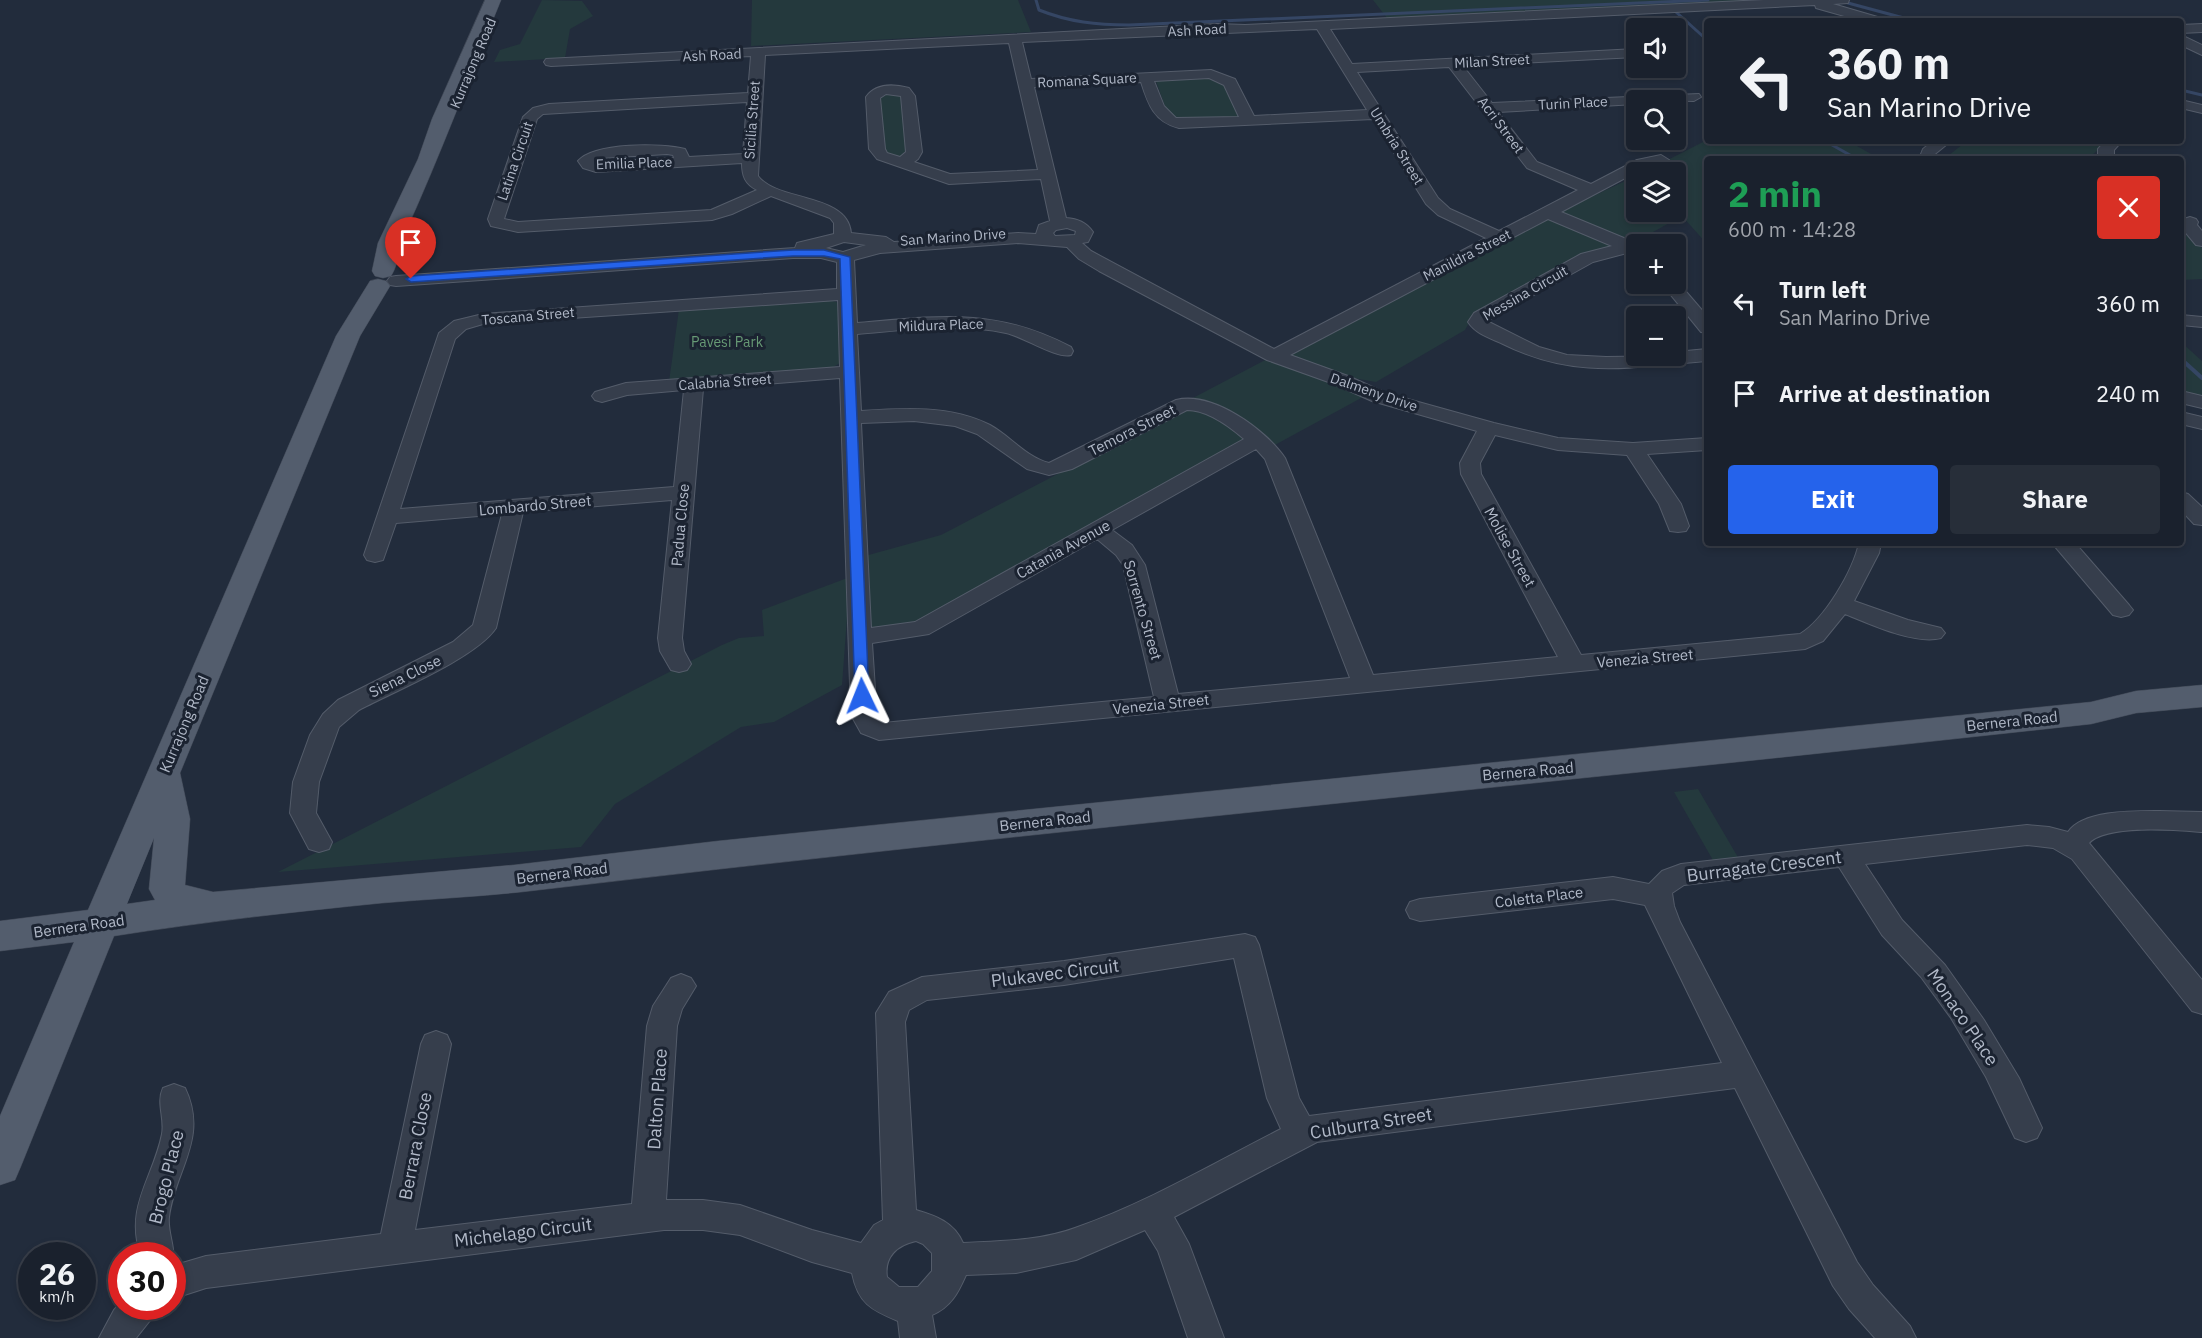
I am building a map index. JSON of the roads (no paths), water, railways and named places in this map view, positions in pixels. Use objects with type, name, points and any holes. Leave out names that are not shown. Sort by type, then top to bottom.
[{"type":"main road","name":"Kurrajong Road","points":[[443,124],[442,119],[494,0]]},
{"type":"main road","name":"Kurrajong Road","points":[[0,1166],[163,772],[348,336],[389,278],[388,246],[443,124],[448,119],[500,0]]},
{"type":"main road","name":"Bernera Road","points":[[0,936],[214,906],[514,879],[730,853],[1400,783],[1787,746],[2091,713],[2136,702],[2202,696]]},
{"type":"main road","name":"Bernera Road","points":[[2091,713],[2148,716],[2202,713]]},
{"type":"main road","points":[[163,772],[173,819],[167,889],[172,896],[214,906]]},
{"type":"street","name":"Ash Road","points":[[551,62],[1843,0]]},
{"type":"street","points":[[1817,1],[1828,8],[1865,18]]},
{"type":"street","name":"Umbria Street","points":[[1321,25],[1438,208],[1500,238]]},
{"type":"street","points":[[2184,29],[2202,28]]},
{"type":"street","points":[[1015,39],[1027,83],[1046,174],[1051,230]]},
{"type":"street","points":[[2184,41],[2202,51]]},
{"type":"street","name":"Sicilia Street","points":[[758,53],[753,97],[750,176],[755,183],[770,190],[836,215],[842,223],[843,247]]},
{"type":"street","name":"Milan Street","points":[[1348,68],[1626,54]]},
{"type":"street","name":"Acri Street","points":[[1453,63],[1532,165],[1592,190]]},
{"type":"street","name":"Romana Square","points":[[1027,83],[1200,74],[1221,76],[1230,82],[1249,121]]},
{"type":"street","name":"Romana Square","points":[[1146,76],[1161,115],[1171,122],[1188,124],[1376,114]]},
{"type":"street","points":[[903,162],[914,156],[908,96],[900,90],[878,92],[873,97],[877,149],[882,156],[950,179],[1046,174]]},
{"type":"street","name":"Latina Circuit","points":[[753,97],[538,111],[530,117],[496,219],[497,223],[504,226],[518,226],[712,214],[726,211],[770,190]]},
{"type":"street","name":"Turin Place","points":[[1488,108],[1694,97]]},
{"type":"street","points":[[2184,105],[2202,110]]},
{"type":"street","points":[[1927,156],[1928,152],[1939,144]]},
{"type":"street","name":"Emilia Place","points":[[683,161],[680,152],[667,149],[597,154],[586,161],[588,165],[596,167],[750,158]]},
{"type":"street","name":"Manildra Street","points":[[1274,356],[1642,164],[1661,160]]},
{"type":"street","points":[[1550,213],[1626,246]]},
{"type":"street","points":[[2191,222],[2188,225],[2189,229],[2202,240]]},
{"type":"street","name":"San Marino Drive","points":[[389,278],[843,247],[1018,238],[1051,230],[1071,242]]},
{"type":"street","name":"Dalmeny Drive","points":[[1071,242],[1085,255],[1120,276],[1274,356],[1349,382],[1369,393],[1489,428],[1558,444],[1633,449],[1704,444]]},
{"type":"street","name":"Venezia Street","points":[[843,247],[863,715],[865,723],[874,730],[883,732],[1805,641],[1822,630],[1868,553],[1869,546]]},
{"type":"street","name":"Messina Circuit","points":[[1626,251],[1583,260],[1480,317],[1477,322],[1482,327],[1543,354],[1566,361],[1594,363],[1704,355]]},
{"type":"street","name":"Toscana Street","points":[[375,555],[446,337],[460,325],[483,319],[845,294]]},
{"type":"street","points":[[1679,294],[1704,324]]},
{"type":"street","points":[[2184,320],[2202,322]]},
{"type":"street","name":"Mildura Place","points":[[847,330],[955,322],[993,323],[1033,333],[1064,351]]},
{"type":"street","name":"Calabria Street","points":[[602,396],[626,390],[848,372]]},
{"type":"street","name":"Padua Close","points":[[679,664],[672,651],[670,638],[694,384]]},
{"type":"street","points":[[2184,398],[2202,402]]},
{"type":"street","name":"Temora Street","points":[[852,418],[919,415],[964,423],[990,434],[1046,469],[1068,463],[1179,405],[1189,403],[1205,407],[1259,440],[1271,451],[1365,685]]},
{"type":"street","name":"Molise Street","points":[[1489,428],[1470,464],[1471,474],[1574,664]]},
{"type":"street","name":"Catania Avenue","points":[[860,637],[921,629],[1259,440]]},
{"type":"street","points":[[1633,449],[1670,504],[1678,526]]},
{"type":"street","name":"Lombardo Street","points":[[387,517],[682,493]]},
{"type":"street","points":[[2184,502],[2194,516]]},
{"type":"street","name":"Siena Close","points":[[319,842],[306,824],[302,804],[305,788],[327,726],[342,709],[350,704],[461,648],[484,628],[514,507]]},
{"type":"street","name":"Sorrento Street","points":[[1098,530],[1124,550],[1134,565],[1168,704]]},
{"type":"street","points":[[2066,546],[2121,610]]},
{"type":"street","points":[[1839,604],[1893,624],[1933,633]]},
{"type":"street","points":[[2074,846],[2080,834],[2092,828],[2141,822],[2202,822]]},
{"type":"street","name":"Burragate Crescent","points":[[1658,896],[1659,887],[1663,883],[1681,875],[2027,835],[2049,836],[2074,846],[2091,862],[2202,1002]]},
{"type":"street","name":"Monaco Place","points":[[1845,856],[1881,912],[1901,938],[1934,972],[1972,1029],[2001,1074],[2026,1128]]},
{"type":"street","name":"Coletta Place","points":[[1420,910],[1613,888],[1658,896]]},
{"type":"street","points":[[1658,896],[1658,904],[1666,922],[1853,1286],[1898,1338]]},
{"type":"street","name":"Plukavec Circuit","points":[[900,1228],[890,1023],[891,1013],[899,1000],[922,989],[1064,973],[1245,945],[1283,1098],[1292,1119],[1303,1133]]},
{"type":"street","name":"Dalton Place","points":[[648,1216],[662,1026],[668,1006],[681,986]]},
{"type":"street","name":"Berrara Close","points":[[394,1248],[436,1044]]},
{"type":"street","name":"Culburra Street","points":[[952,1259],[1016,1257],[1060,1249],[1107,1232],[1303,1133],[1338,1125],[1743,1074]]},
{"type":"street","name":"Brogo Place","points":[[152,1242],[151,1222],[178,1136],[179,1111],[174,1098]]},
{"type":"street","points":[[1152,1210],[1172,1244],[1206,1338]]},
{"type":"street","name":"Michelago Circuit","points":[[186,1278],[206,1272],[648,1216],[724,1216],[830,1252],[869,1261]]},
{"type":"street","points":[[916,1225],[939,1234],[949,1246],[952,1259],[952,1268],[944,1285],[931,1298],[913,1304],[899,1304],[885,1299],[874,1289],[869,1273],[869,1261],[879,1242],[900,1228],[916,1225]]},
{"type":"street","points":[[913,1304],[918,1338]]},
{"type":"street","points":[[117,1338],[128,1320]]},
{"type":"waterway","points":[[1036,0],[1039,10],[1072,20],[1129,25],[1708,0]]},
{"type":"waterway","points":[[1848,3],[1904,18]]},
{"type":"waterway","points":[[1676,12],[1704,37]]},
{"type":"waterway","points":[[2184,91],[2202,95]]},
{"type":"waterway","points":[[1830,144],[1852,156]]},
{"type":"waterway","points":[[2184,362],[2202,378]]},
{"type":"park label","name":"Pavesi Park","points":[[727,342]]}]
